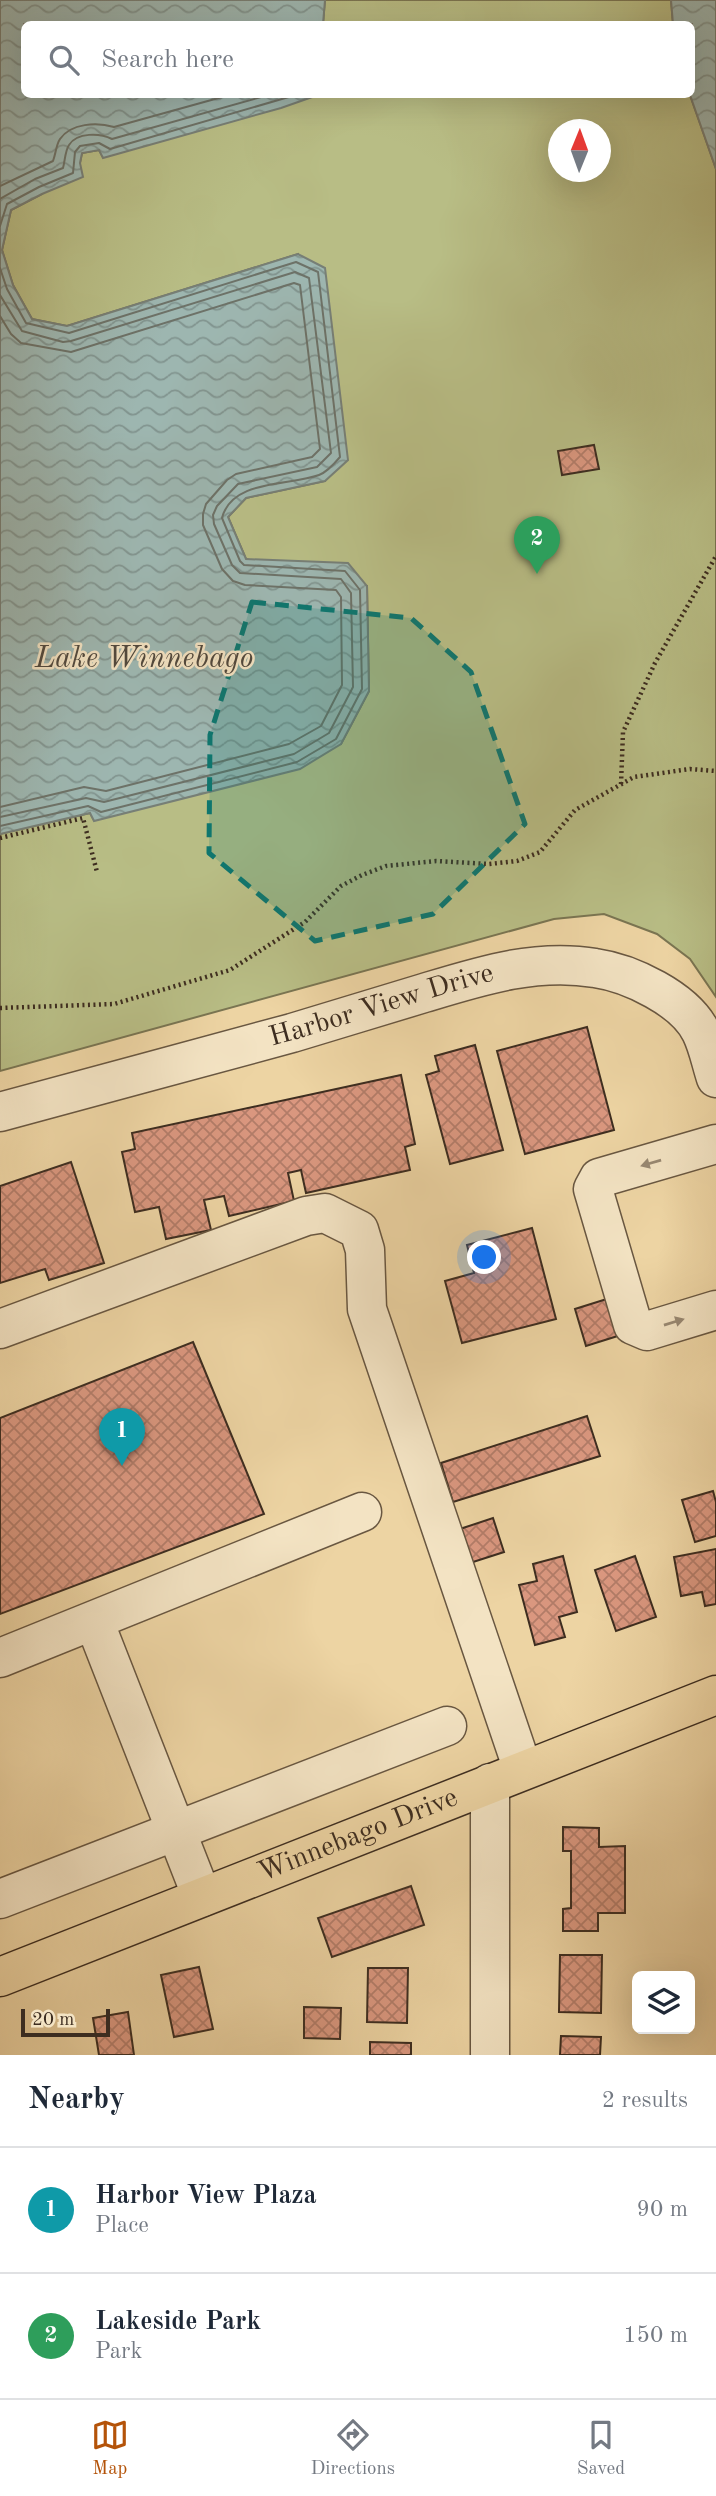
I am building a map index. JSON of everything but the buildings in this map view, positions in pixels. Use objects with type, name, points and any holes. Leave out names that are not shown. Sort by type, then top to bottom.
[{"type":"main road","name":"Winnebago Drive","points":[[0,1977],[716,1695]]},
{"type":"street","name":"Harbor View Drive","points":[[0,1112],[293,1032],[492,972],[548,964],[611,971],[637,980],[661,993],[682,1010],[700,1030],[716,1078]]},
{"type":"street","points":[[716,1144],[599,1178],[593,1189],[633,1325],[647,1331],[716,1310]]},
{"type":"street","points":[[0,1329],[306,1216],[325,1213],[359,1230],[365,1251],[367,1309],[507,1777],[490,2055]]},
{"type":"street","points":[[0,1658],[362,1513]]},
{"type":"street","points":[[94,1621],[202,1897]]},
{"type":"street","points":[[0,1899],[447,1726]]},
{"type":"path","points":[[621,785],[623,732],[655,663],[716,556]]},
{"type":"path","points":[[0,1008],[114,1004],[230,970],[305,922],[341,886],[362,875],[386,866],[436,861],[489,864],[517,861],[540,852],[575,810],[634,777],[690,769],[716,771]]},
{"type":"path","points":[[0,838],[83,818],[97,872]]},
{"type":"highlighted area","points":[[252,602],[411,618],[471,672],[525,824],[433,914],[315,941],[209,853],[210,735]]},
{"type":"green space","points":[[325,0],[671,0],[673,21],[323,21]]},
{"type":"green space","points":[[308,98],[691,98],[716,169],[716,997],[690,959],[657,934],[604,914],[554,919],[0,1071],[0,834],[90,813],[94,820],[341,744],[369,691],[367,586],[246,559],[228,517],[246,498],[325,481],[298,254],[67,326],[32,319],[13,285],[2,250],[11,210],[42,194],[80,163],[82,153],[99,150],[103,157]]},
{"type":"water","name":"Lake Winnebago","points":[[0,0],[325,0],[323,21],[21,21],[21,98],[309,98],[103,158],[99,150],[82,153],[80,163],[83,177],[11,210],[2,250],[13,285],[32,319],[67,326],[298,254],[325,268],[348,460],[325,481],[246,498],[228,517],[246,559],[348,563],[367,586],[369,691],[341,744],[300,769],[94,821],[90,813],[0,834]]},
{"type":"water","points":[[671,0],[716,0],[716,169],[691,98],[695,98],[695,21],[673,21]]},
{"type":"place","name":"Lakeside Park","points":[[537,574]]},
{"type":"place","name":"Harbor View Plaza","points":[[122,1466]]}]
